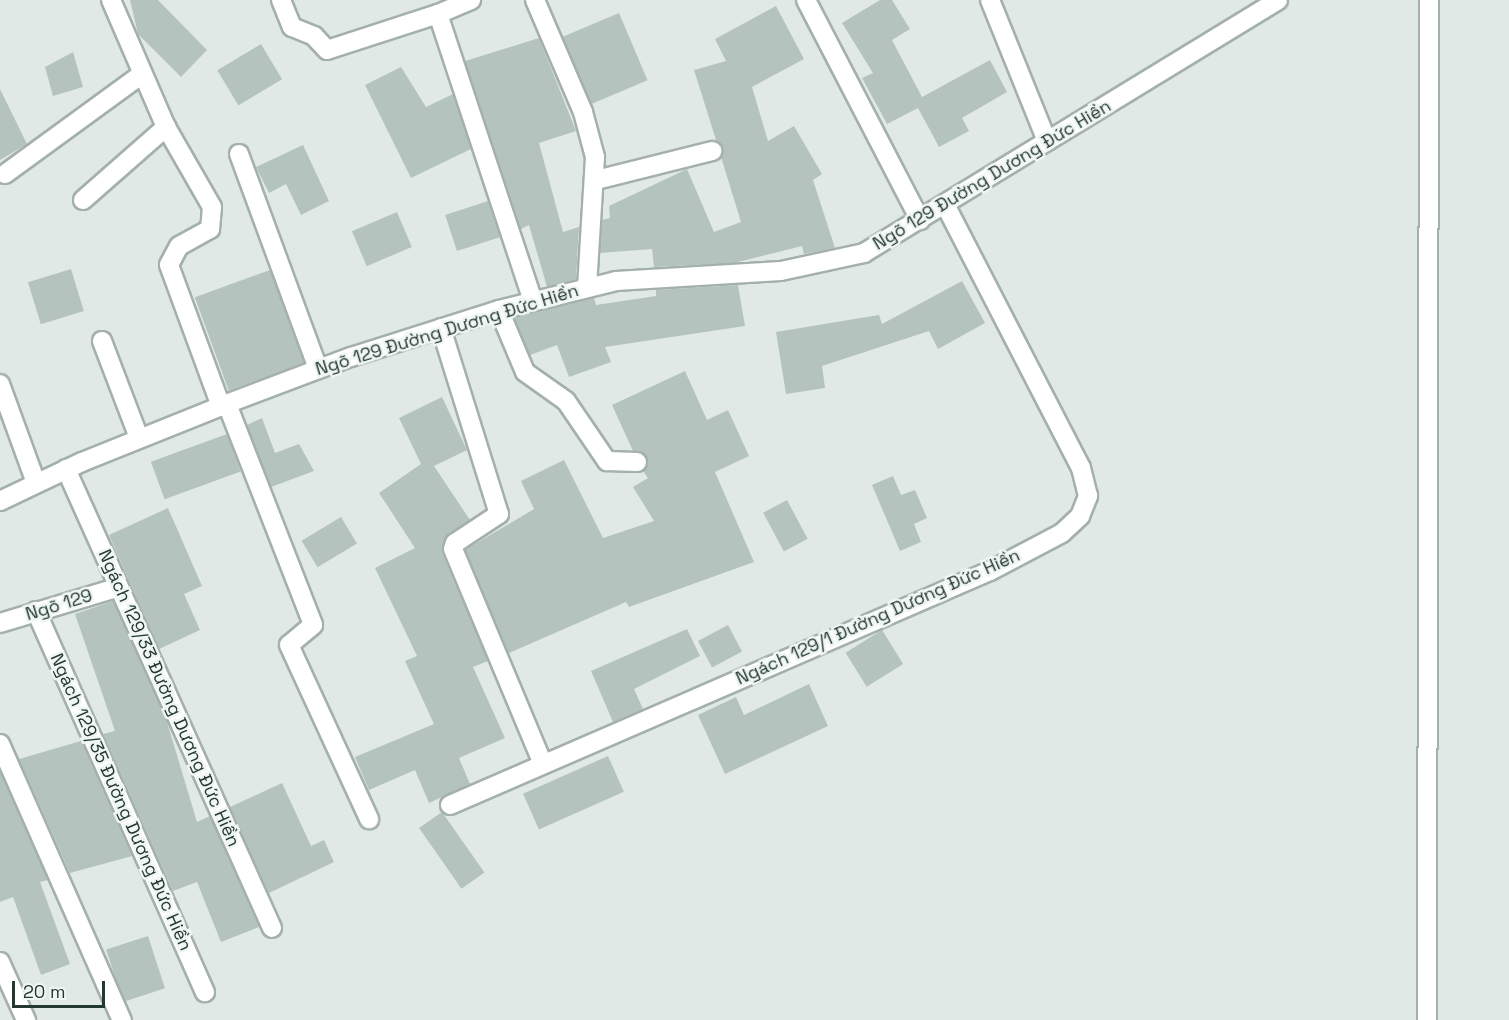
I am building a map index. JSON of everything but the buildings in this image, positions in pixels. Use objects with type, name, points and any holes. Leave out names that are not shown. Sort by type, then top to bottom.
[{"type":"street","points":[[111,0],[141,75],[166,126],[212,207],[210,229],[179,246],[169,265],[313,625],[289,645],[369,819]]},
{"type":"street","points":[[281,0],[292,27],[314,36],[327,50],[438,14],[471,0]]},
{"type":"street","points":[[535,0],[583,112],[596,180],[587,287]]},
{"type":"street","points":[[806,0],[920,220]]},
{"type":"street","points":[[990,0],[1047,141]]},
{"type":"street","name":"Ngõ 129 Đường Dương Đức Hiền","points":[[0,501],[66,469],[139,438],[318,369],[499,310],[587,287],[832,263],[864,253],[1278,0]]},
{"type":"street","points":[[1427,1020],[1429,0]]},
{"type":"street","points":[[438,14],[533,301]]},
{"type":"street","points":[[5,174],[141,75]]},
{"type":"street","points":[[83,200],[166,126]]},
{"type":"street","points":[[596,180],[712,151]]},
{"type":"street","points":[[239,154],[318,369]]},
{"type":"street","name":"Ngách 129/1 Đường Dương Đức Hiền","points":[[450,805],[542,762],[990,571],[1062,532],[1080,516],[1088,496],[1084,475],[945,205]]},
{"type":"street","points":[[499,310],[525,372],[566,401],[607,461],[637,462]]},
{"type":"street","points":[[441,328],[499,514],[455,543],[453,549],[542,762]]},
{"type":"street","points":[[102,340],[139,438]]},
{"type":"street","points":[[0,384],[36,483]]},
{"type":"street","name":"Ngách 129/33 Đường Dương Đức Hiền","points":[[66,469],[272,928]]},
{"type":"street","name":"Ngõ 129","points":[[0,623],[119,587]]},
{"type":"street","name":"Ngách 129/35 Đường Dương Đức Hiền","points":[[36,611],[205,992]]},
{"type":"street","points":[[0,744],[123,1020]]},
{"type":"street","points":[[0,962],[26,1020]]}]
